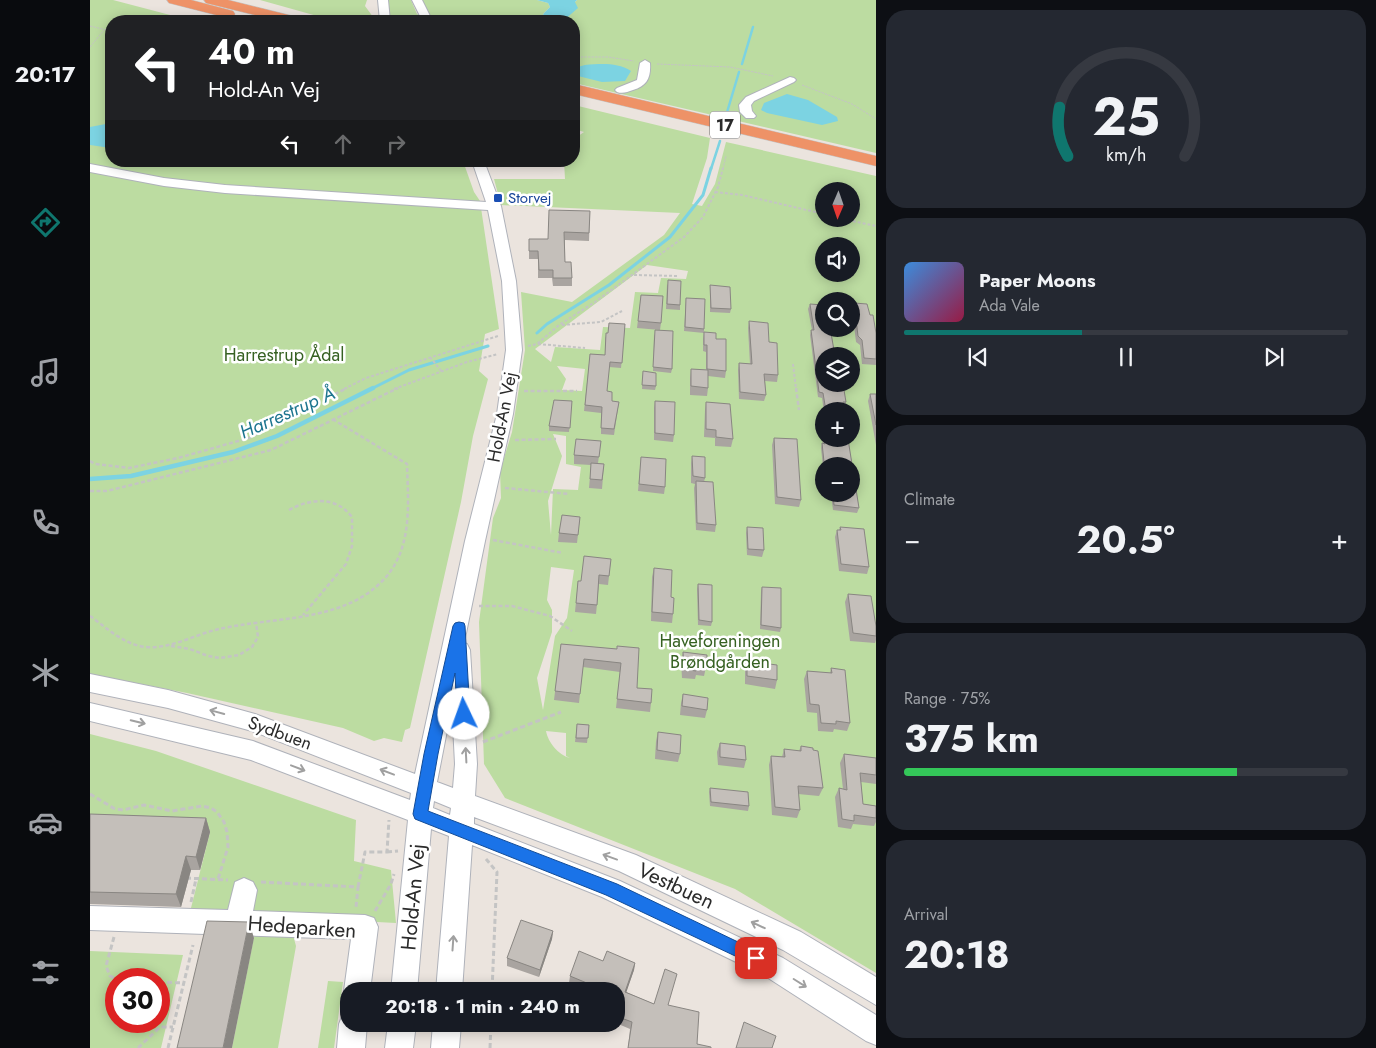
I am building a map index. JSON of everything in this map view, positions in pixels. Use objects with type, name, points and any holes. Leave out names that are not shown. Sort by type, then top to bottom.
[{"type":"highway","points":[[211,0],[280,15]]},
{"type":"highway","points":[[242,0],[288,15]]},
{"type":"highway","points":[[168,1],[232,15]]},
{"type":"highway","name":"17","points":[[580,90],[876,161]]},
{"type":"highway","name":"17","points":[[580,100],[876,170]]},
{"type":"street","points":[[383,0],[384,15]]},
{"type":"street","points":[[417,0],[424,15]]},
{"type":"street","points":[[621,90],[642,82],[646,76],[645,63]]},
{"type":"street","points":[[750,116],[746,112],[745,105],[750,99],[790,80]]},
{"type":"street","name":"Hold-An Vej","points":[[405,982],[424,788],[509,391],[514,341],[509,281],[494,206],[480,167]]},
{"type":"street","points":[[90,168],[164,182],[224,190],[494,206]]},
{"type":"street","name":"Hold-An Vej","points":[[450,982],[464,804],[466,749],[461,617]]},
{"type":"street","name":"Sydbuen","points":[[90,683],[168,699],[255,722],[464,804]]},
{"type":"street","name":"Sydbuen","points":[[90,712],[253,751],[420,814]]},
{"type":"street","name":"Vestbuen","points":[[464,804],[627,863],[792,941],[876,992]]},
{"type":"street","name":"Vestbuen","points":[[420,814],[611,890],[774,967],[876,1031]]},
{"type":"street","points":[[238,923],[244,890]]},
{"type":"street","name":"Hedeparken","points":[[90,918],[365,927],[358,982]]},
{"type":"street","points":[[351,1048],[353,1032]]},
{"type":"street","points":[[400,1048],[401,1032]]},
{"type":"street","points":[[445,1048],[446,1032]]},
{"type":"path","points":[[90,26],[104,30],[90,47]]},
{"type":"path","points":[[580,57],[608,57],[645,63],[730,67],[790,80],[852,104],[876,119]]},
{"type":"path","points":[[537,344],[559,325],[633,275],[684,237],[703,217],[715,192],[726,156]]},
{"type":"path","points":[[715,192],[742,195],[815,212]]},
{"type":"path","points":[[860,223],[876,226]]},
{"type":"path","points":[[633,275],[680,276]]},
{"type":"path","points":[[559,325],[596,324],[612,319],[622,311]]},
{"type":"path","points":[[90,461],[96,464],[129,468],[178,458],[250,438],[366,378],[484,339],[585,348]]},
{"type":"path","points":[[90,491],[115,490],[271,450],[389,391],[467,362],[514,341]]},
{"type":"path","points":[[430,357],[442,372]]},
{"type":"path","points":[[793,364],[799,410]]},
{"type":"path","points":[[509,391],[577,391]]},
{"type":"path","points":[[169,646],[216,630],[302,616],[348,603],[370,591],[386,578],[395,564],[404,542],[408,516],[406,464],[334,420]]},
{"type":"path","points":[[499,440],[556,439]]},
{"type":"path","points":[[488,486],[569,494]]},
{"type":"path","points":[[289,510],[296,505],[326,501],[340,504],[352,517],[352,546],[346,564],[302,616]]},
{"type":"path","points":[[477,536],[563,553]]},
{"type":"path","points":[[461,617],[512,606],[550,616],[572,631]]},
{"type":"path","points":[[90,616],[126,641],[145,648],[169,646],[190,649],[208,656],[220,658],[239,655],[252,647],[258,637],[256,623]]},
{"type":"path","points":[[466,749],[561,712]]},
{"type":"path","points":[[90,794],[115,809],[144,806],[172,811],[202,806],[217,812],[224,822],[228,847],[218,879]]},
{"type":"path","points":[[388,852],[392,804]]},
{"type":"path","points":[[462,831],[497,872],[492,982]]},
{"type":"path","points":[[397,860],[402,843]]},
{"type":"path","points":[[358,887],[365,852],[400,851]]},
{"type":"path","points":[[365,927],[391,884],[395,868]]},
{"type":"path","points":[[168,1048],[193,945]]},
{"type":"path","points":[[106,968],[109,952]]},
{"type":"path","points":[[170,982],[184,983]]},
{"type":"path","points":[[138,1048],[160,1027],[173,1027]]},
{"type":"path","points":[[490,1048],[491,1032]]},
{"type":"green space","name":"Harrestrup Ådal","points":[[90,0],[113,0],[170,15],[105,15],[105,167],[465,167],[474,192],[480,201],[499,329],[485,334],[479,371],[488,379],[473,436],[461,502],[410,728],[405,730],[402,742],[384,738],[374,741],[343,728],[187,693],[90,674]]},
{"type":"green space","points":[[260,0],[367,0],[365,6],[372,15],[314,15]]},
{"type":"green space","points":[[388,0],[411,0],[419,15],[389,15],[387,7]]},
{"type":"green space","points":[[422,0],[537,0],[548,3],[550,7],[543,15],[428,15]]},
{"type":"green space","points":[[577,0],[876,0],[876,153],[580,84],[580,15],[568,15]]},
{"type":"green space","name":"Haveforeningen Brøndgården","points":[[580,106],[710,138],[707,158],[692,204],[702,206],[715,184],[726,142],[876,176],[876,973],[735,889],[505,798],[484,764],[479,622],[493,518],[501,498],[500,471],[512,432],[525,350],[521,292],[572,302],[664,235],[680,213],[501,205],[494,179],[565,179],[564,167],[580,167],[580,135],[584,132],[580,131]],"holes":[[[647,265],[688,271],[686,279],[661,278],[658,293],[635,292],[630,328],[603,327],[600,350],[555,347],[551,362],[535,349]],[[557,366],[585,369],[582,391],[562,390],[566,379]],[[553,434],[566,436],[566,464],[581,467],[578,490],[553,489],[551,535],[548,501],[562,456]],[[551,567],[574,570],[567,618],[555,636],[543,710],[537,678],[552,632],[552,610],[547,600]],[[546,731],[566,733],[566,756],[554,748]]]},
{"type":"green space","points":[[90,734],[156,751],[356,820],[354,861],[391,870],[396,923],[190,912],[210,832],[90,827]]},
{"type":"green space","points":[[255,932],[293,935],[296,946],[278,1048],[232,1048]]},
{"type":"green space","points":[[90,951],[183,955],[170,1010],[170,968],[105,968],[105,1033],[165,1033],[161,1048],[90,1048]]},
{"type":"green space","points":[[328,981],[343,982],[340,982],[340,1004],[334,1048],[318,1048]]},
{"type":"water","points":[[537,0],[577,0],[575,2],[578,8],[570,15],[543,15],[550,7],[548,3]]},
{"type":"water","points":[[614,65],[631,71],[625,81],[602,82],[580,76],[580,66]]},
{"type":"water","points":[[787,94],[808,100],[837,117],[838,121],[822,125],[761,110],[764,103]]},
{"type":"water","points":[[105,124],[105,147],[90,145],[90,127]]},
{"type":"building","points":[[549,210],[590,211],[589,233],[564,232],[565,262],[571,262],[572,278],[553,278],[553,270],[539,270],[538,251],[529,251],[529,239],[548,239]]},
{"type":"building","points":[[668,280],[681,281],[680,305],[667,304]]},
{"type":"building","points":[[710,285],[730,287],[731,309],[711,308]]},
{"type":"building","points":[[641,295],[663,296],[661,323],[638,321]]},
{"type":"building","points":[[686,298],[705,299],[704,329],[685,327]]},
{"type":"building","points":[[860,303],[867,304],[870,315],[873,315],[876,333],[876,359],[864,358],[862,340],[859,337]]},
{"type":"building","points":[[810,304],[815,304],[815,337],[832,337],[833,347],[815,347],[815,361],[811,330],[814,330]]},
{"type":"building","points":[[749,321],[768,323],[769,342],[777,343],[778,375],[764,374],[766,395],[740,392],[739,363],[752,364]]},
{"type":"building","points":[[609,323],[625,324],[622,363],[610,362],[607,391],[612,392],[612,401],[619,402],[614,429],[601,428],[602,407],[585,405],[590,354],[605,355],[606,333],[608,333]]},
{"type":"building","points":[[655,330],[673,331],[672,369],[653,367]]},
{"type":"building","points":[[704,332],[716,333],[716,339],[726,339],[726,371],[707,369],[707,345],[704,345]]},
{"type":"building","points":[[691,369],[708,370],[708,388],[691,386]]},
{"type":"building","points":[[643,371],[656,373],[656,386],[642,385]]},
{"type":"building","points":[[819,392],[844,392],[846,402],[824,402],[823,393]]},
{"type":"building","points":[[870,394],[876,394],[876,425]]},
{"type":"building","points":[[554,400],[572,401],[570,428],[549,426]]},
{"type":"building","points":[[655,401],[675,402],[674,435],[655,433]]},
{"type":"building","points":[[706,402],[730,404],[733,439],[716,437],[716,430],[706,429]]},
{"type":"building","points":[[774,438],[797,439],[801,500],[777,497]]},
{"type":"building","points":[[576,439],[601,441],[599,457],[574,455]]},
{"type":"building","points":[[822,447],[849,447],[851,457],[823,457]]},
{"type":"building","points":[[692,456],[705,457],[705,478],[693,476]]},
{"type":"building","points":[[641,457],[666,459],[665,487],[639,484]]},
{"type":"building","points":[[591,463],[604,464],[602,480],[590,479]]},
{"type":"building","points":[[696,481],[713,482],[716,525],[697,523]]},
{"type":"building","points":[[834,502],[858,502],[859,508],[834,505]]},
{"type":"building","points":[[562,515],[580,517],[578,535],[559,533]]},
{"type":"building","points":[[747,527],[763,528],[764,550],[748,549]]},
{"type":"building","points":[[840,527],[864,529],[869,567],[841,564],[837,530],[841,530]]},
{"type":"building","points":[[584,556],[611,559],[609,576],[599,575],[597,605],[576,603],[578,581],[581,581]]},
{"type":"building","points":[[654,568],[672,570],[671,597],[674,598],[673,614],[652,612]]},
{"type":"building","points":[[698,584],[712,585],[712,622],[699,620]]},
{"type":"building","points":[[762,587],[781,588],[781,628],[761,625]]},
{"type":"building","points":[[848,594],[871,596],[876,636],[853,633]]},
{"type":"building","points":[[561,644],[617,649],[617,646],[639,648],[637,688],[652,689],[651,703],[617,699],[621,663],[584,659],[580,694],[555,691]]},
{"type":"building","points":[[683,652],[707,655],[706,667],[697,666],[696,671],[684,669]]},
{"type":"building","points":[[747,661],[777,665],[777,680],[747,676]]},
{"type":"building","points":[[831,668],[845,670],[850,723],[836,721],[836,724],[821,723],[819,705],[810,704],[807,671],[832,673]]},
{"type":"building","points":[[683,694],[708,698],[707,710],[682,706]]},
{"type":"building","points":[[577,724],[589,725],[588,738],[576,738]]},
{"type":"building","points":[[658,732],[681,735],[680,754],[657,750]]},
{"type":"building","points":[[720,743],[745,746],[746,760],[720,757]]},
{"type":"building","points":[[801,746],[818,751],[823,788],[798,786],[800,810],[775,807],[771,756],[785,757],[784,749],[801,751]]},
{"type":"building","points":[[844,754],[876,758],[876,775],[860,773],[863,804],[876,806],[876,818],[854,815],[854,821],[842,819],[839,788],[847,790]]},
{"type":"building","points":[[710,788],[748,792],[749,806],[711,802]]},
{"type":"building","points":[[90,814],[206,818],[196,857],[186,856],[176,894],[90,892]]},
{"type":"building","points":[[521,920],[553,931],[540,970],[507,958]]},
{"type":"building","points":[[207,921],[249,922],[223,1048],[177,1048]]},
{"type":"building","points":[[579,951],[603,961],[607,951],[635,963],[625,992],[625,982],[584,982],[570,976]]},
{"type":"building","points":[[665,969],[677,974],[668,1005],[699,1012],[697,1044],[711,1048],[628,1048],[632,1022],[625,1019],[625,992],[654,1004]]},
{"type":"building","points":[[744,1022],[776,1036],[772,1048],[736,1048]]},
{"type":"waterway","name":"Harrestrup Å","points":[[742,64],[753,27]]},
{"type":"waterway","name":"Harrestrup Å","points":[[725,119],[739,72]]},
{"type":"waterway","name":"Harrestrup Å","points":[[711,169],[720,141]]},
{"type":"waterway","name":"Harrestrup Å","points":[[537,333],[547,324],[609,285],[670,237],[703,195],[711,168]]},
{"type":"waterway","name":"Harrestrup Å","points":[[90,479],[131,476],[233,452],[277,436],[409,370],[488,346]]},
{"type":"place","name":"Storvej","points":[[498,198]]},
{"type":"route","points":[[464,714],[459,626],[420,814],[611,890],[756,958]]}]
